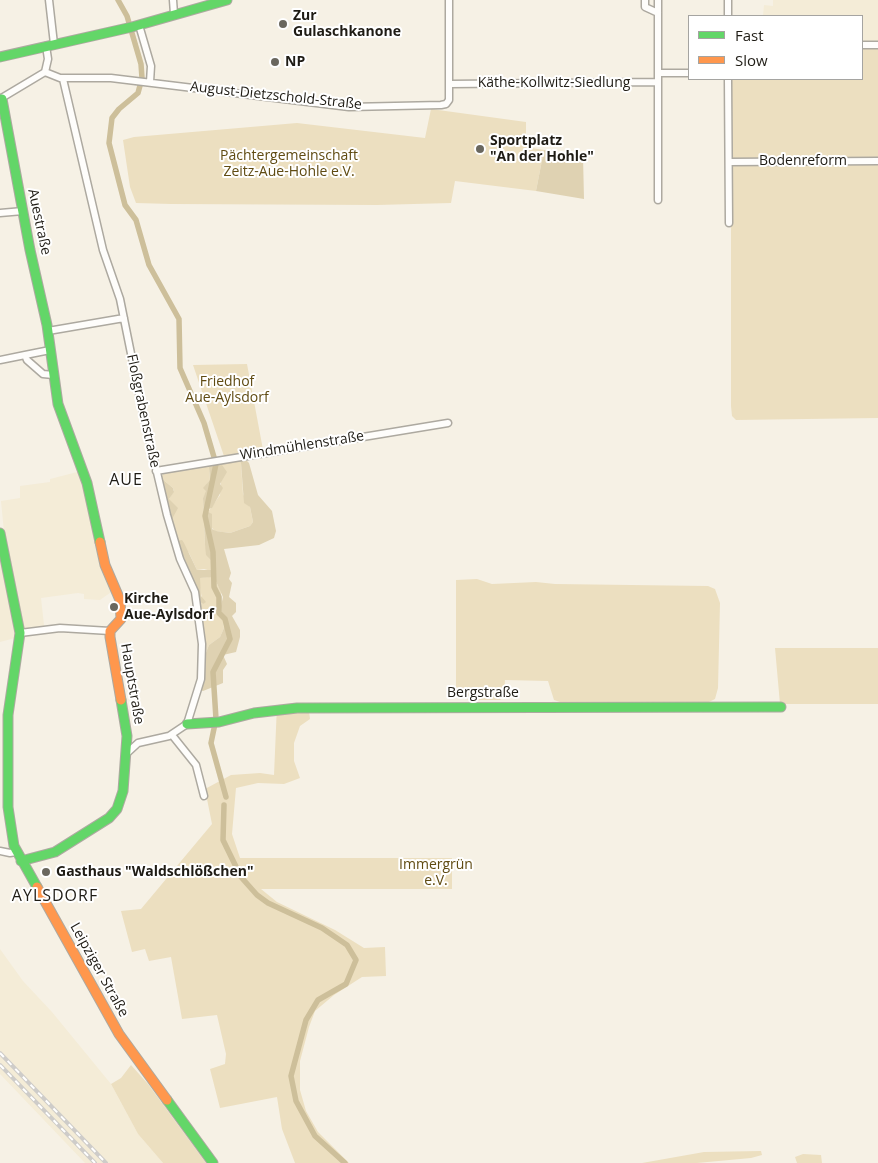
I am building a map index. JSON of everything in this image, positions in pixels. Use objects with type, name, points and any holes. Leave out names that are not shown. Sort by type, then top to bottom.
[{"type":"street","points":[[48,0],[50,45],[45,72],[63,79],[106,78],[145,81],[151,66],[132,26]]},
{"type":"street","points":[[173,0],[174,14]]},
{"type":"street","points":[[0,57],[132,26],[227,0]]},
{"type":"street","name":"August-Dietzschold-Straße","points":[[145,81],[348,107],[446,104],[449,100],[450,84],[449,0]]},
{"type":"street","points":[[645,0],[645,7],[658,13]]},
{"type":"street","points":[[658,0],[658,200]]},
{"type":"street","points":[[728,0],[728,15]]},
{"type":"street","points":[[863,45],[878,45]]},
{"type":"street","name":"Auestraße","points":[[45,72],[1,99],[48,331],[50,350]]},
{"type":"street","points":[[658,72],[688,72]]},
{"type":"street","name":"Floßgrabenstraße","points":[[63,79],[102,244],[117,287],[156,471],[175,542],[192,584],[198,606],[202,666],[199,686],[187,724]]},
{"type":"street","points":[[728,80],[729,224]]},
{"type":"street","name":"Käthe-Kollwitz-Siedlung","points":[[450,84],[658,82]]},
{"type":"street","name":"Bodenreform","points":[[729,162],[878,161]]},
{"type":"street","points":[[0,213],[23,211]]},
{"type":"street","points":[[48,331],[124,318]]},
{"type":"street","points":[[0,360],[50,350]]},
{"type":"street","name":"Hauptstraße","points":[[21,861],[55,852],[115,813],[122,797],[126,754],[127,736],[110,631],[120,621],[121,612],[118,595],[104,562],[98,526],[87,483],[59,408],[50,350]]},
{"type":"street","points":[[25,355],[27,360],[43,374],[53,376]]},
{"type":"street","name":"Windmühlenstraße","points":[[156,471],[448,423]]},
{"type":"street","name":"Leipziger Straße","points":[[0,533],[20,632],[8,708],[4,778],[8,814],[16,852],[122,1039],[213,1163]]},
{"type":"street","points":[[20,632],[60,628],[110,631]]},
{"type":"street","name":"Bergstraße","points":[[187,724],[216,722],[254,713],[296,708],[781,707]]},
{"type":"street","points":[[126,754],[138,743],[172,735],[187,724]]},
{"type":"street","points":[[172,735],[196,765],[204,796]]},
{"type":"street","points":[[127,736],[138,743]]},
{"type":"street","points":[[0,851],[10,854],[16,852]]},
{"type":"shaded area","points":[[773,0],[878,0],[878,42],[863,43],[863,15],[763,15],[764,5],[773,6]]},
{"type":"shaded area","points":[[544,150],[583,156],[584,199],[536,191]]},
{"type":"shaded area","points":[[245,459],[249,463],[258,495],[272,511],[276,531],[274,538],[259,545],[224,549],[231,573],[229,579],[232,583],[229,597],[236,603],[236,612],[232,616],[240,630],[240,637],[236,652],[223,655],[227,664],[223,670],[223,683],[203,691],[200,690],[205,675],[205,655],[209,645],[220,637],[224,628],[221,606],[223,597],[214,577],[200,578],[201,596],[206,602],[203,604],[200,602],[198,591],[177,541],[182,540],[197,570],[211,570],[213,562],[206,555],[205,545],[203,498],[206,491],[203,488],[210,480],[209,467],[214,463],[235,460],[233,463],[222,465],[227,472],[220,484],[223,488],[212,508],[208,509],[208,512],[212,514],[212,529],[230,533],[250,526],[253,522],[250,507],[244,503],[241,463],[238,460]]},
{"type":"shaded area","points":[[85,470],[104,549],[117,588],[100,600],[84,599],[84,594],[78,593],[41,598],[44,625],[55,632],[26,635],[0,642],[0,534],[4,532],[1,501],[20,498],[20,486],[50,482],[50,479]]},
{"type":"shaded area","points":[[161,478],[173,488],[174,492],[169,499],[178,508],[172,519],[170,519]]},
{"type":"shaded area","points":[[0,949],[23,981],[52,1012],[111,1084],[138,1134],[163,1163],[85,1163],[0,1074]]},
{"type":"green space","points":[[878,42],[878,418],[736,420],[732,416],[731,406],[731,80],[863,80],[863,43]]},
{"type":"green space","name":"Pächtergemeinschaft Zeitz-Aue-Hohle e.V.","points":[[431,109],[526,122],[526,147],[544,150],[536,191],[455,181],[451,203],[377,205],[171,204],[136,203],[130,187],[123,140],[134,137],[297,123],[425,138]]},
{"type":"green space","name":"Friedhof Aue-Aylsdorf","points":[[247,364],[264,455],[238,460],[241,463],[243,494],[250,507],[253,522],[250,526],[230,533],[215,531],[212,528],[208,512],[220,495],[222,465],[234,460],[226,462],[193,365]]},
{"type":"green space","points":[[214,463],[209,467],[210,480],[203,498],[205,545],[214,566],[211,571],[197,570],[189,553],[177,541],[170,519],[169,499],[174,491],[161,478],[163,474],[174,470]]},
{"type":"green space","points":[[214,577],[221,592],[224,628],[220,637],[209,645],[205,655],[200,602],[203,604],[199,582],[200,578]]},
{"type":"green space","points":[[477,579],[492,584],[536,582],[555,584],[708,586],[715,589],[720,603],[718,688],[715,699],[709,702],[563,703],[554,700],[548,681],[505,680],[504,697],[500,700],[469,700],[456,695],[456,580]]},
{"type":"green space","points":[[775,648],[878,648],[878,704],[780,704]]},
{"type":"green space","name":"Immergrün e.V.","points":[[308,704],[310,719],[300,726],[294,743],[294,761],[300,778],[284,784],[258,783],[236,788],[232,834],[240,858],[452,858],[452,889],[261,889],[277,902],[335,930],[364,948],[385,947],[386,976],[362,977],[334,995],[315,1011],[300,1061],[300,1090],[306,1111],[318,1132],[349,1163],[295,1163],[282,1129],[277,1097],[220,1108],[210,1069],[225,1064],[226,1054],[217,1015],[182,1019],[171,957],[149,961],[145,949],[132,952],[121,911],[141,909],[212,824],[205,789],[231,775],[260,773],[274,775],[277,705]]},
{"type":"green space","points":[[131,1065],[148,1084],[206,1163],[163,1163],[138,1134],[111,1084],[121,1078]]},
{"type":"green space","points":[[761,1151],[762,1155],[751,1158],[697,1163],[642,1163],[704,1152]]},
{"type":"green space","points":[[803,1154],[821,1155],[822,1163],[797,1163],[795,1157]]},
{"type":"waterway","points":[[118,0],[127,16],[141,64],[142,78],[138,93],[119,109],[112,118],[109,143],[125,205],[136,220],[149,265],[179,319],[180,368],[204,423],[216,464],[205,516],[213,552],[214,587],[219,597],[219,613],[225,619],[230,639],[213,672],[216,719],[211,743],[226,797]]},
{"type":"waterway","points":[[224,805],[223,840],[241,877],[257,895],[268,903],[322,928],[347,945],[356,960],[346,984],[318,1000],[306,1020],[291,1076],[296,1101],[315,1136],[345,1163]]},
{"type":"railway","points":[[0,1053],[106,1163]]},
{"type":"railway","points":[[0,1065],[95,1163]]},
{"type":"traffic: fast","points":[[0,57],[132,27],[227,0]]},
{"type":"traffic: fast","points":[[2,99],[30,250],[47,325],[58,404],[87,483],[100,542]]},
{"type":"traffic: fast","points":[[0,533],[20,633],[8,715],[8,807],[14,846],[37,887]]},
{"type":"traffic: fast","points":[[21,861],[55,852],[109,818],[117,809],[123,791],[127,736],[121,700]]},
{"type":"traffic: fast","points":[[187,724],[219,722],[254,713],[297,708],[781,707]]},
{"type":"traffic: fast","points":[[167,1100],[213,1163]]},
{"type":"traffic: slow","points":[[100,542],[105,565],[120,600],[121,619],[110,631],[110,637],[121,700]]},
{"type":"traffic: slow","points":[[37,887],[119,1034],[167,1100]]},
{"type":"place","name":"Zur Gulaschkanone","points":[[283,24]]},
{"type":"place","name":"NP","points":[[275,62]]},
{"type":"place","name":"Sportplatz \"An der Hohle\"","points":[[480,149]]},
{"type":"place","name":"Kirche Aue-Aylsdorf","points":[[114,607]]},
{"type":"place","name":"Gasthaus \"Waldschlößchen\"","points":[[46,872]]},
{"type":"district","name":"AUE","points":[[126,480]]},
{"type":"district","name":"AYLSDORF","points":[[55,896]]}]
